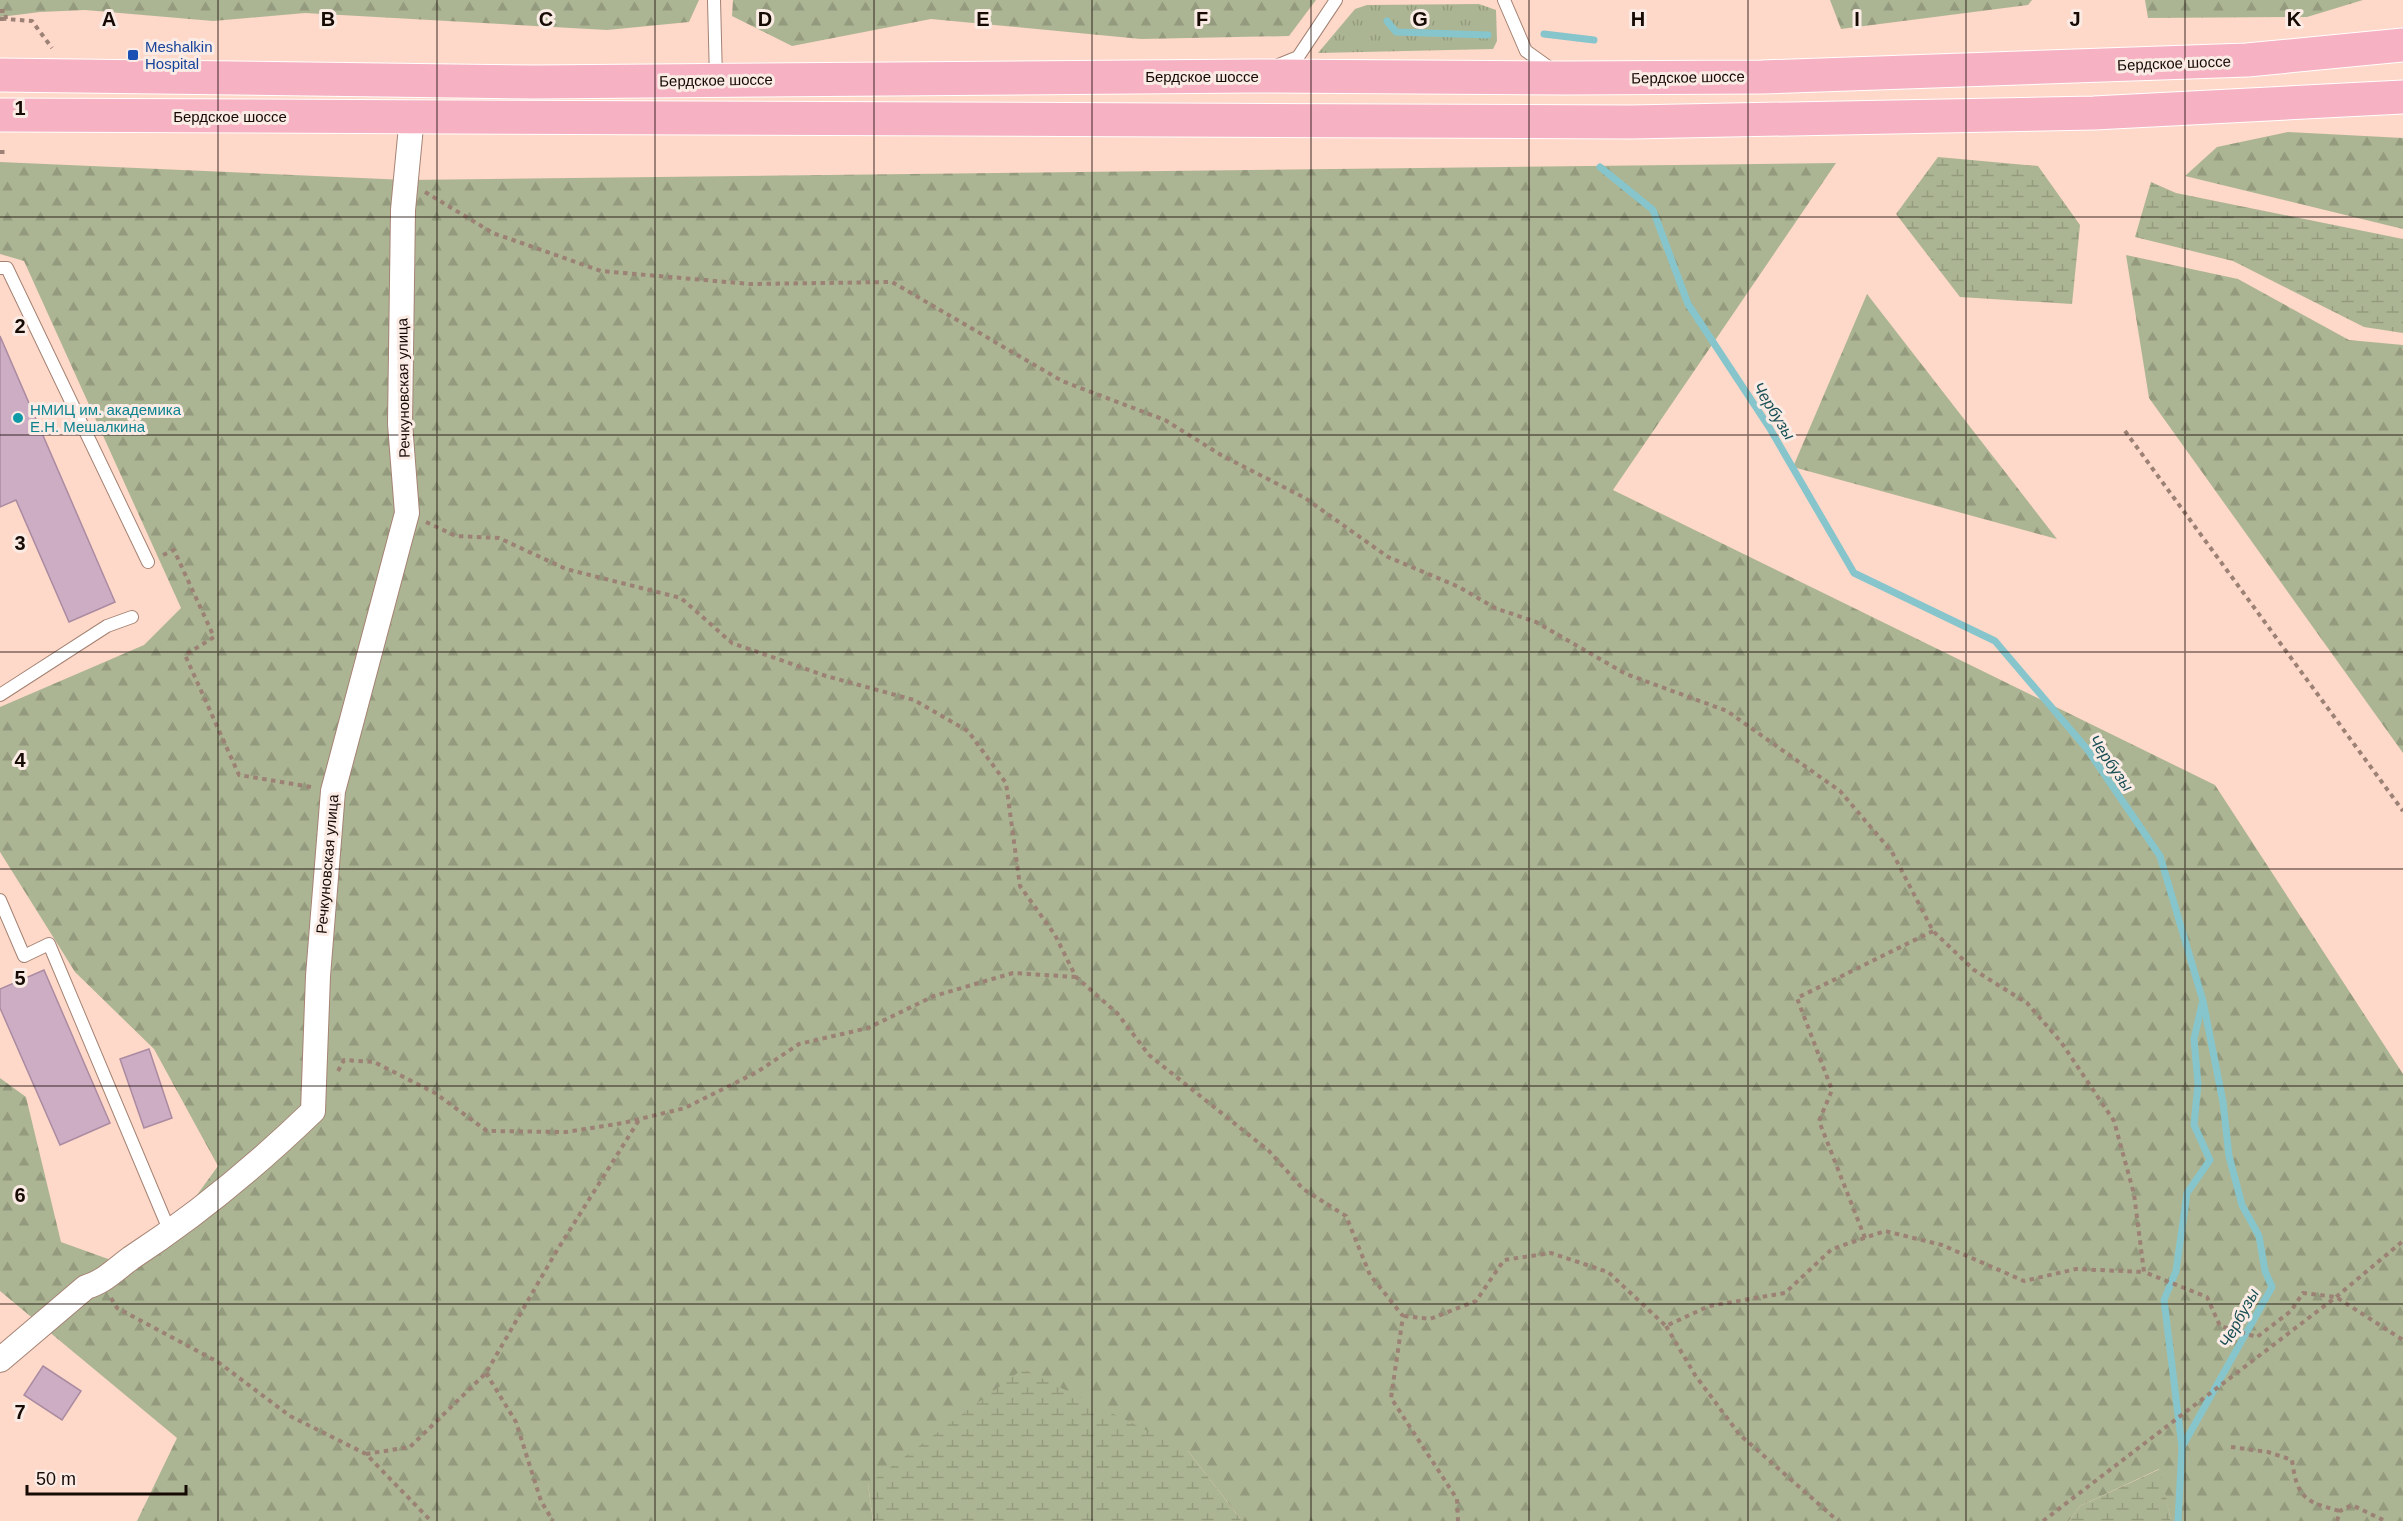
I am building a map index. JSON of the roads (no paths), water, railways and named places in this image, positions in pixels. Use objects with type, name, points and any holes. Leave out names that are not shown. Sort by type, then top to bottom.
[{"type":"highway","name":"Бердское шоссе","points":[[0,75],[535,82],[1253,76],[1762,77],[2247,60],[2403,45]]},
{"type":"highway","points":[[1762,77],[1763,120]]},
{"type":"highway","name":"Бердское шоссе","points":[[0,115],[1630,122],[2094,113],[2403,97]]},
{"type":"street","name":"Речкуновская улица","points":[[170,1233],[268,1154],[313,1111],[318,976],[333,790],[407,513],[400,424],[406,180],[412,116]]},
{"type":"street","points":[[0,1360],[86,1287],[100,1283],[122,1264],[170,1233]]},
{"type":"lane","points":[[714,0],[716,80]]},
{"type":"lane","points":[[1253,76],[1298,57],[1336,0]]},
{"type":"lane","points":[[1504,0],[1526,51],[1565,78]]},
{"type":"lane","points":[[0,268],[7,268],[148,562]]},
{"type":"lane","points":[[0,695],[107,626],[132,617]]},
{"type":"lane","points":[[0,900],[24,956],[50,944],[170,1233]]},
{"type":"waterway","points":[[1387,21],[1396,32],[1488,35]]},
{"type":"waterway","points":[[1544,34],[1594,40]]},
{"type":"waterway","name":"Чербузы","points":[[1600,167],[1653,210],[1688,304],[1769,427],[1854,573],[1995,641],[2087,749],[2160,856],[2203,1001],[2223,1102],[2229,1156],[2242,1205],[2259,1236],[2265,1271],[2272,1287],[2182,1447],[2178,1521]]},
{"type":"waterway","points":[[2182,1447],[2164,1300],[2176,1271],[2187,1193],[2210,1160],[2194,1125],[2198,1084],[2194,1039],[2202,1004]]},
{"type":"place","name":"Meshalkin Hospital","points":[[133,55]]},
{"type":"place","name":"НМИЦ им. академика Е.Н. Мешалкина","points":[[18,418]]}]
